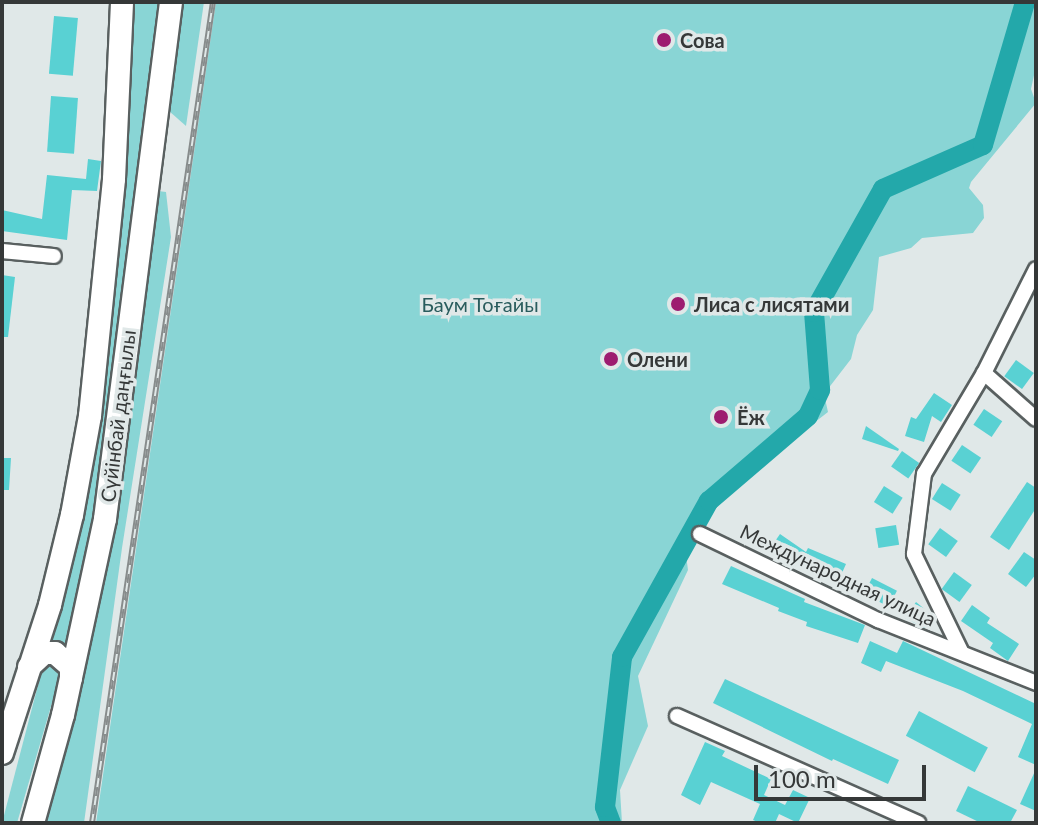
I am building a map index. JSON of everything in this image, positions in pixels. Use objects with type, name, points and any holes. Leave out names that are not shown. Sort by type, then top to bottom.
[{"type":"main road","name":"Сүйінбай даңғылы","points":[[2,753],[50,605],[72,515],[90,416],[114,179],[122,2]]},
{"type":"main road","name":"Сүйінбай даңғылы","points":[[33,823],[71,678],[105,519],[171,2]]},
{"type":"main road","points":[[29,667],[44,653],[55,653],[71,667],[71,678]]},
{"type":"street","points":[[2,251],[54,256]]},
{"type":"street","name":"Международная улица","points":[[961,651],[914,554],[924,474],[984,373],[1036,269]]},
{"type":"street","points":[[984,373],[1036,419]]},
{"type":"street","name":"Международная улица","points":[[700,534],[878,620],[1036,683]]},
{"type":"street","points":[[677,716],[918,823]]},
{"type":"green space","points":[[130,2],[159,2],[108,443],[69,652],[49,644],[97,434],[113,317]]},
{"type":"green space","points":[[182,2],[204,2],[186,126],[169,111]]},
{"type":"green space","name":"Баум Тоғайы","points":[[216,2],[1036,2],[1036,66],[1031,89],[1036,103],[971,182],[969,188],[983,205],[984,218],[973,233],[922,238],[911,248],[879,257],[873,310],[857,335],[851,359],[824,394],[828,412],[743,478],[725,486],[709,501],[684,540],[688,570],[638,676],[648,726],[620,790],[622,823],[96,823]]},
{"type":"green space","points":[[158,191],[166,192],[171,237],[122,548],[84,823],[42,823]]},
{"type":"green space","points":[[51,660],[61,672],[17,823],[2,823],[43,666]]},
{"type":"building","points":[[54,16],[78,18],[73,76],[49,74]]},
{"type":"building","points":[[51,96],[78,98],[74,154],[47,152]]},
{"type":"building","points":[[88,159],[101,161],[97,191],[72,190],[67,240],[2,231],[2,210],[42,219],[47,175],[86,179]]},
{"type":"building","points":[[2,275],[15,277],[8,337],[2,337]]},
{"type":"building","points":[[1016,360],[1034,373],[1022,389],[1004,376]]},
{"type":"building","points":[[934,393],[952,405],[941,422],[932,416],[924,442],[905,436],[911,417],[916,419]]},
{"type":"building","points":[[984,409],[1002,421],[992,437],[973,425]]},
{"type":"building","points":[[866,426],[899,449],[898,451],[862,439]]},
{"type":"building","points":[[962,445],[981,458],[970,474],[951,461]]},
{"type":"building","points":[[902,451],[919,463],[908,479],[891,467]]},
{"type":"building","points":[[2,458],[11,458],[9,490],[2,490]]},
{"type":"building","points":[[1027,482],[1036,488],[1036,508],[1009,550],[990,537]]},
{"type":"building","points":[[942,483],[961,495],[951,511],[932,499]]},
{"type":"building","points":[[884,486],[903,498],[893,514],[874,502]]},
{"type":"building","points":[[896,525],[899,545],[878,548],[875,528]]},
{"type":"building","points":[[940,528],[958,541],[946,557],[928,544]]},
{"type":"building","points":[[780,534],[806,552],[808,548],[846,564],[838,582],[787,563],[769,550]]},
{"type":"building","points":[[1024,552],[1036,560],[1036,574],[1026,587],[1008,574]]},
{"type":"building","points":[[731,566],[805,599],[804,602],[865,625],[858,643],[806,626],[807,622],[778,611],[779,608],[722,584]]},
{"type":"building","points":[[954,572],[972,585],[959,602],[942,589]]},
{"type":"building","points":[[872,578],[897,591],[889,607],[864,594]]},
{"type":"building","points":[[916,602],[933,616],[925,628],[905,618]]},
{"type":"building","points":[[972,605],[990,618],[987,623],[1019,644],[1008,661],[990,648],[993,643],[961,621]]},
{"type":"building","points":[[870,641],[897,653],[903,641],[1036,704],[1036,765],[1018,757],[1032,724],[963,691],[886,661],[881,672],[861,663]]},
{"type":"building","points":[[725,679],[899,760],[888,784],[832,761],[713,703]]},
{"type":"building","points":[[919,711],[988,748],[975,772],[906,736]]},
{"type":"building","points":[[705,742],[725,751],[722,756],[771,779],[764,795],[785,805],[793,790],[810,798],[798,823],[779,814],[775,823],[753,820],[760,804],[711,782],[700,805],[681,795]]},
{"type":"building","points":[[1036,769],[1036,811],[1020,804]]},
{"type":"building","points":[[968,786],[1017,810],[1010,823],[981,823],[956,811]]},
{"type":"waterway","points":[[611,823],[605,807],[622,657],[709,501],[808,416],[820,390],[814,312],[883,189],[983,145],[1025,2]]},
{"type":"railway","points":[[92,823],[213,2]]},
{"type":"place","name":"Сова","points":[[664,40]]},
{"type":"place","name":"Лиса с лисятами","points":[[678,304]]},
{"type":"place","name":"Олени","points":[[611,359]]},
{"type":"place","name":"Ёж","points":[[721,417]]}]
